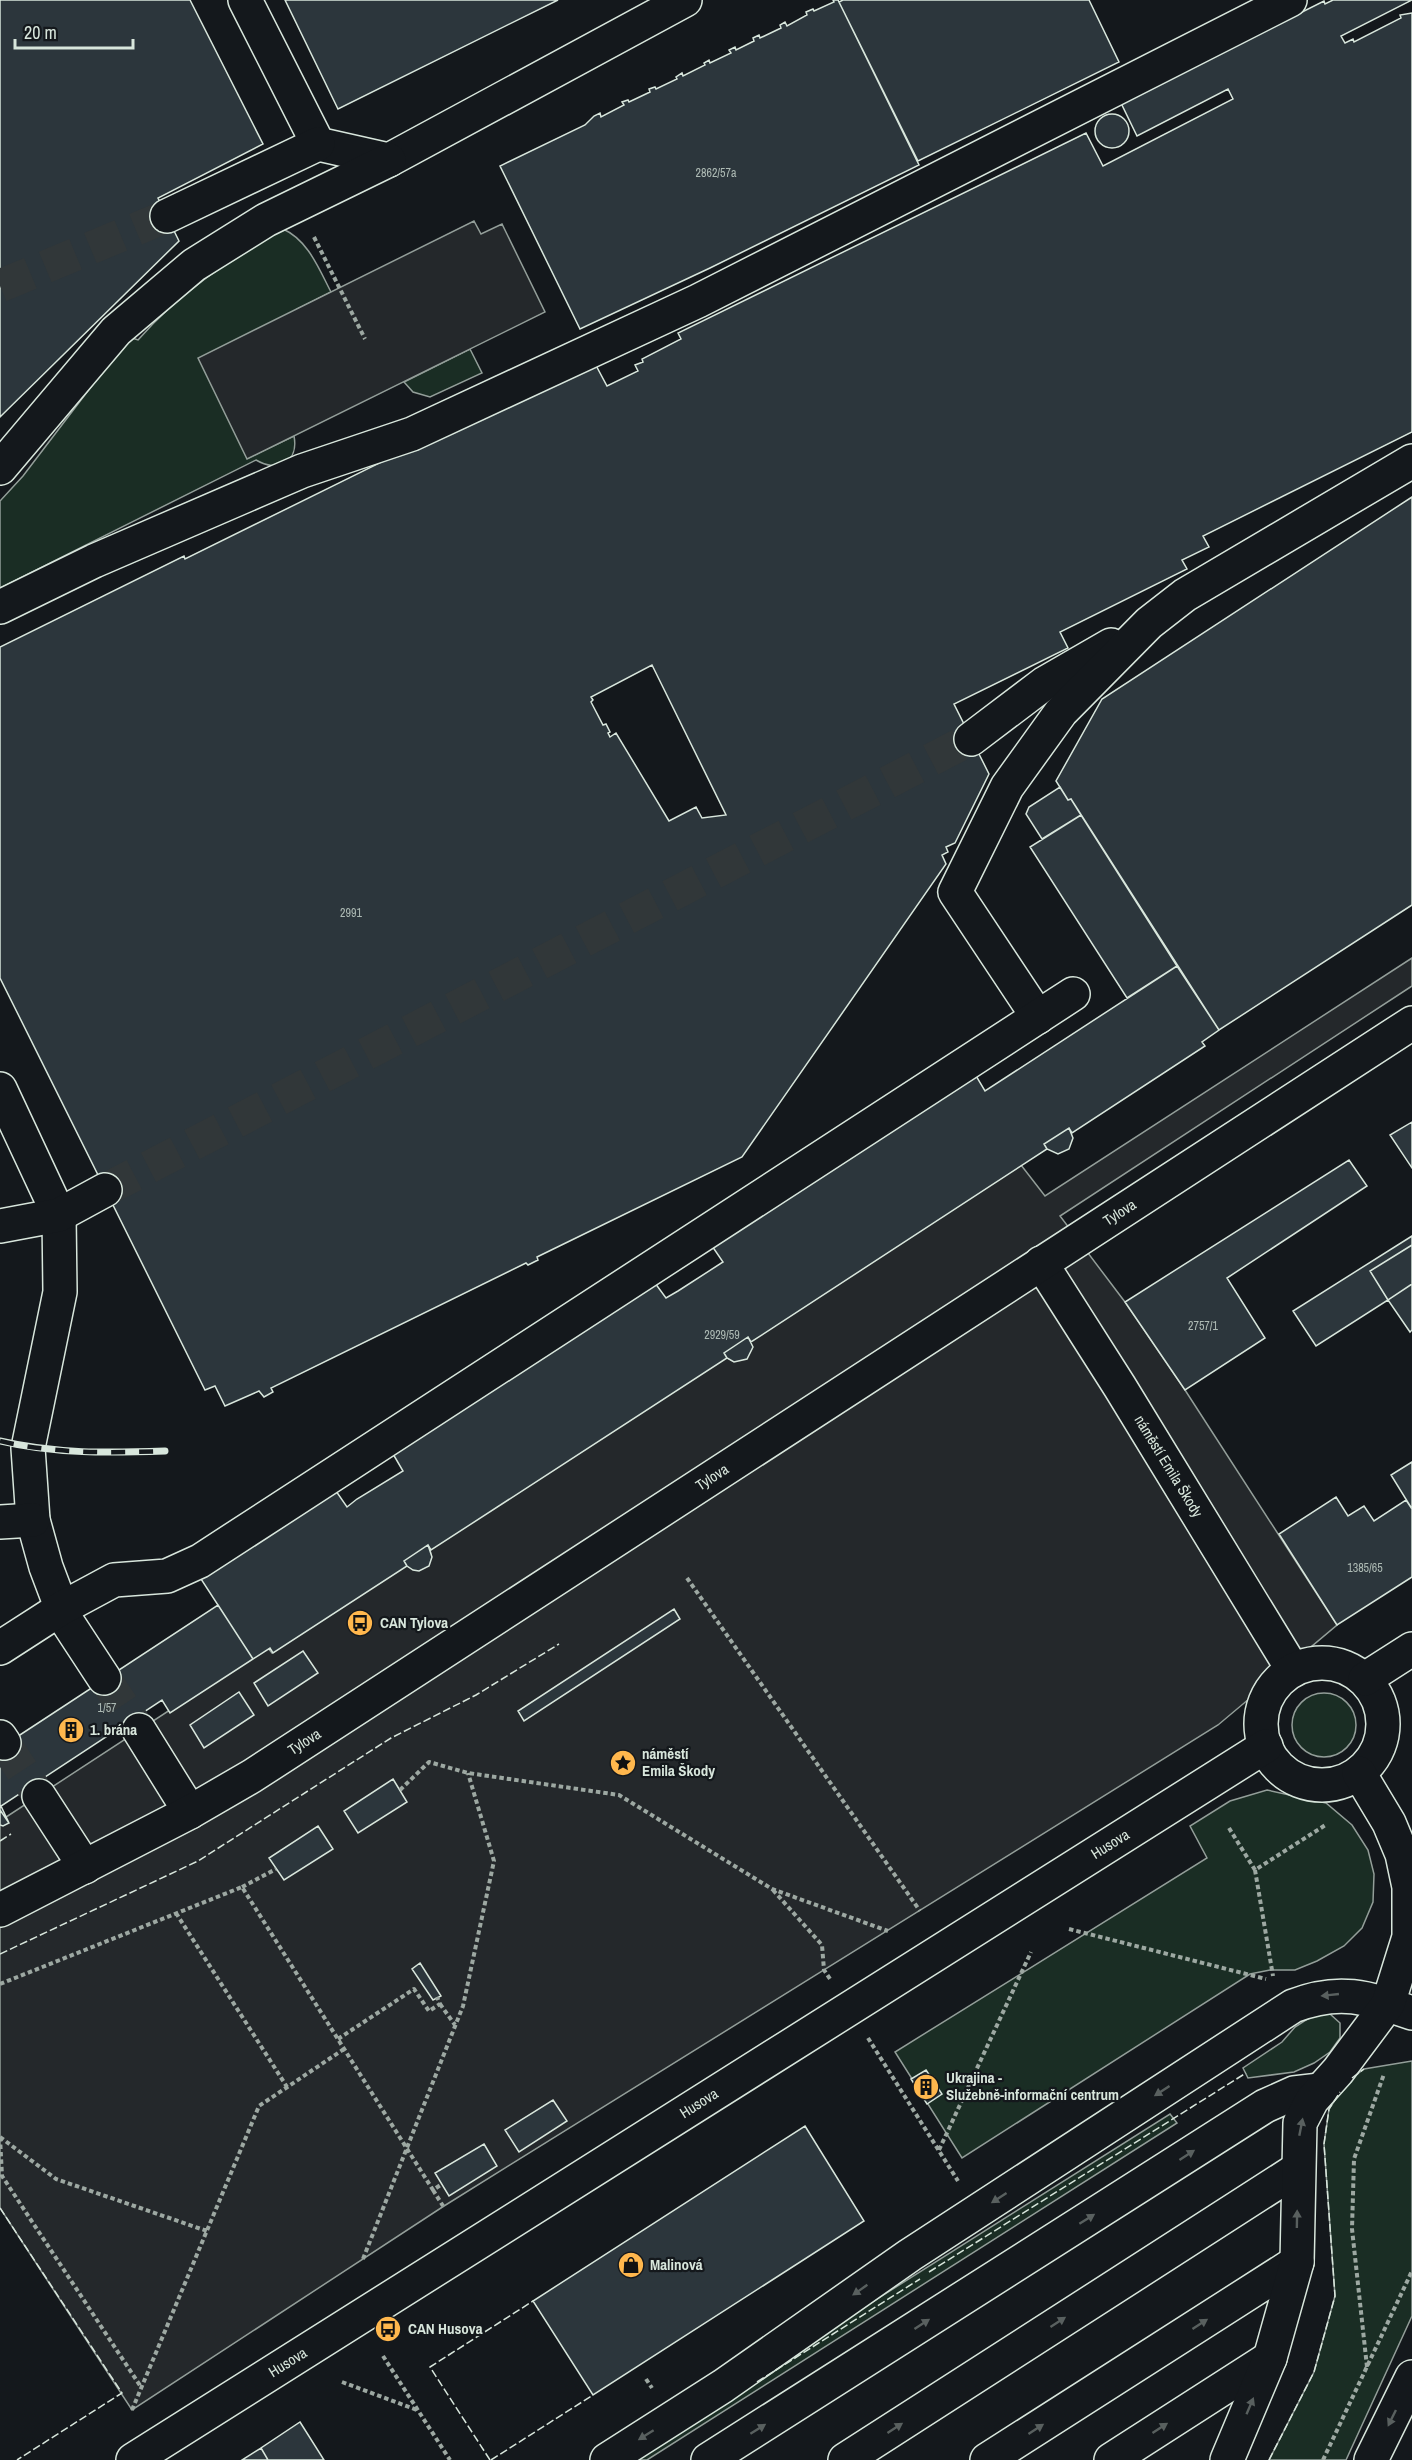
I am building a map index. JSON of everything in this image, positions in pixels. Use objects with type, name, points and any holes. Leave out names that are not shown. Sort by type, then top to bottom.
[{"type":"street","points":[[245,0],[318,144]]},
{"type":"street","points":[[0,468],[116,332],[194,265],[266,220],[389,160],[685,0]]},
{"type":"street","points":[[0,607],[94,561],[302,471],[412,434],[676,311],[1290,0]]},
{"type":"street","points":[[167,216],[318,144],[389,160]]},
{"type":"street","points":[[1038,1017],[956,892],[1007,787],[1061,712],[1149,623],[1185,595],[1412,461]]},
{"type":"street","points":[[971,739],[1045,683],[1149,623]]},
{"type":"street","points":[[0,1648],[62,1608],[114,1580],[167,1575],[200,1561],[1073,994]]},
{"type":"street","name":"Tylova","points":[[0,1910],[190,1812],[252,1776],[1412,1023]]},
{"type":"street","points":[[0,1089],[58,1215],[60,1292],[28,1448],[33,1520],[46,1567],[66,1620],[104,1678]]},
{"type":"street","points":[[0,1226],[58,1215],[105,1190]]},
{"type":"street","name":"náměstí Emila Škody","points":[[1041,1263],[1120,1387],[1293,1670]]},
{"type":"street","points":[[0,1522],[33,1520]]},
{"type":"street","points":[[1365,1679],[1412,1649]]},
{"type":"street","points":[[1331,1663],[1349,1669],[1365,1679],[1377,1696],[1383,1717],[1383,1727],[1382,1738],[1373,1757],[1359,1773],[1342,1781],[1324,1784],[1306,1782],[1289,1774],[1275,1762],[1266,1746],[1262,1729],[1263,1712],[1274,1688],[1293,1670],[1311,1664],[1331,1663]]},
{"type":"street","points":[[139,1730],[190,1812]]},
{"type":"street","name":"Husova","points":[[133,2460],[1266,1746]]},
{"type":"street","points":[[1227,2460],[1270,2358],[1297,2262],[1300,2123],[1320,2090],[1400,2009],[1408,1936],[1409,1887],[1402,1854],[1389,1823],[1359,1773]]},
{"type":"street","points":[[39,1796],[85,1867]]},
{"type":"street","points":[[607,2460],[723,2386],[910,2255],[1293,2006],[1316,1997],[1341,1994],[1400,2009]]},
{"type":"street","points":[[708,2460],[1265,2106],[1294,2093],[1320,2090]]},
{"type":"street","points":[[845,2460],[1298,2169]]},
{"type":"street","points":[[987,2460],[1297,2262]]},
{"type":"street","points":[[1111,2460],[1270,2358]]},
{"type":"street","points":[[1371,2460],[1412,2377]]},
{"type":"path","points":[[297,205],[364,339]]},
{"type":"path","points":[[687,1578],[920,1911]]},
{"type":"path","points":[[400,1790],[429,1762],[468,1773],[619,1795],[772,1889],[888,1930]]},
{"type":"path","points":[[363,2259],[463,2006],[494,1861],[468,1773]]},
{"type":"path","points":[[1254,1870],[1327,1824]]},
{"type":"path","points":[[1069,1929],[1274,1982],[1254,1870],[1229,1828]]},
{"type":"path","points":[[0,1984],[242,1887],[276,1869]]},
{"type":"path","points":[[242,1887],[444,2206]]},
{"type":"path","points":[[772,1889],[822,1945],[824,1970],[958,2181]]},
{"type":"path","points":[[176,1913],[287,2087]]},
{"type":"path","points":[[939,2151],[1031,1952]]},
{"type":"path","points":[[338,2039],[414,1989],[429,2011],[440,2004]]},
{"type":"path","points":[[437,1997],[456,2026]]},
{"type":"path","points":[[132,2410],[259,2106],[344,2049]]},
{"type":"path","points":[[1367,2367],[1352,2229],[1353,2159],[1380,2091],[1385,2071]]},
{"type":"path","points":[[141,2387],[2,2176],[0,2137],[56,2180],[207,2231]]},
{"type":"path","points":[[433,2190],[442,2184]]},
{"type":"path","points":[[1323,2460],[1412,2271]]},
{"type":"path","points":[[383,2356],[450,2460]]},
{"type":"path","points":[[342,2382],[417,2410]]},
{"type":"green space","points":[[283,229],[292,234],[306,248],[331,292],[297,309],[248,458],[294,436],[295,445],[290,458],[279,465],[264,464],[256,460],[0,588],[0,501],[23,476],[129,337],[138,340],[170,307],[206,278]]},
{"type":"green space","points":[[470,349],[482,373],[430,397],[413,392],[404,382]]},
{"type":"green space","points":[[1318,1693],[1330,1693],[1347,1702],[1354,1713],[1356,1725],[1354,1737],[1347,1748],[1330,1757],[1318,1757],[1306,1752],[1297,1743],[1292,1731],[1292,1719],[1297,1707],[1306,1698]]},
{"type":"green space","points":[[1267,1790],[1326,1803],[1352,1825],[1368,1850],[1374,1874],[1373,1902],[1362,1928],[1344,1946],[1317,1961],[1295,1970],[1270,1970],[1250,1974],[962,2158],[895,2052],[1207,1858],[1190,1826],[1230,1801]]},
{"type":"green space","points":[[1315,2014],[1330,2014],[1340,2023],[1340,2038],[1330,2052],[1314,2063],[1294,2072],[1248,2078],[1243,2068],[1282,2042],[1295,2027]]},
{"type":"green space","points":[[1412,2061],[1412,2316],[1346,2460],[1269,2460],[1314,2372],[1335,2296],[1324,2144],[1329,2109],[1347,2082],[1364,2069]]},
{"type":"green space","points":[[1170,2114],[1177,2123],[647,2460],[622,2460]]},
{"type":"shaded area","points":[[474,221],[481,234],[502,224],[545,312],[247,459],[198,358]]},
{"type":"shaded area","name":"náměstí Emila Škody","points":[[1412,958],[1412,986],[1060,1216],[1125,1302],[1185,1390],[1337,1625],[1218,1725],[444,2206],[132,2410],[0,2208],[0,1821],[251,1657],[268,1648],[272,1653],[405,1565],[416,1570],[431,1556],[430,1549],[726,1357],[733,1361],[750,1341],[1021,1165],[1045,1196]]},
{"type":"building","points":[[0,0],[190,0],[263,144],[158,198],[179,241],[0,417]]},
{"type":"building","points":[[285,0],[558,0],[338,109]]},
{"type":"building","points":[[833,0],[838,0],[919,165],[580,329],[500,166],[585,125],[600,113],[601,117],[624,105],[622,102],[628,100],[629,102],[650,92],[649,89],[655,87],[656,89],[677,79],[676,77],[682,73],[683,76],[705,65],[704,63],[709,60],[710,63],[731,53],[729,50],[735,47],[736,50],[754,41],[753,38],[759,35],[760,38],[781,28],[780,25],[785,22],[787,26],[807,15],[806,12],[813,9],[814,11],[834,2]]},
{"type":"building","points":[[843,0],[1089,0],[1119,62],[918,161],[839,2]]},
{"type":"building","points":[[1333,0],[1412,0],[1341,36],[1345,43],[1353,39],[1354,42],[1401,18],[1400,15],[1412,13],[1412,432],[1203,536],[1209,547],[1182,560],[1187,569],[1060,632],[1068,648],[954,704],[989,774],[955,843],[946,847],[948,852],[942,855],[946,864],[742,1157],[537,1257],[538,1260],[528,1265],[526,1263],[271,1388],[273,1392],[264,1397],[259,1391],[225,1406],[215,1386],[205,1390],[0,978],[0,647],[184,556],[185,559],[592,358],[607,386],[638,371],[635,365],[643,362],[642,359],[681,339],[678,333],[1086,133],[1103,166],[1233,99],[1228,89],[1137,136],[1121,103],[1324,1],[1325,4]],"holes":[[[652,665],[726,815],[702,818],[696,807],[669,821],[616,733],[610,737],[608,733],[610,732],[606,724],[603,725],[591,702],[593,700],[591,697]]]},
{"type":"building","points":[[1112,114],[1124,119],[1129,131],[1124,143],[1112,148],[1100,143],[1095,131],[1100,119]]},
{"type":"building","points":[[1412,497],[1412,905],[1219,1030],[1071,799],[1068,800],[1056,781],[1102,699]]},
{"type":"building","points":[[1060,787],[1081,815],[1042,839],[1026,814],[1029,807]]},
{"type":"building","points":[[1081,815],[1177,966],[1127,998],[1030,847]]},
{"type":"building","points":[[1177,966],[1219,1030],[1202,1042],[1205,1046],[1072,1133],[1069,1128],[1044,1144],[1047,1149],[751,1342],[748,1337],[724,1353],[727,1358],[431,1550],[428,1545],[404,1561],[407,1566],[273,1653],[270,1648],[253,1659],[201,1579],[336,1491],[347,1507],[403,1471],[393,1454],[655,1283],[666,1298],[723,1262],[712,1246],[975,1074],[985,1091]]},
{"type":"building","points":[[1412,1122],[1412,1168],[1390,1135]]},
{"type":"building","points":[[1069,1128],[1073,1138],[1069,1149],[1058,1154],[1047,1149],[1044,1144]]},
{"type":"building","points":[[1349,1160],[1367,1186],[1227,1278],[1265,1338],[1185,1390],[1125,1302]]},
{"type":"building","points":[[1412,1236],[1412,1245],[1370,1271],[1388,1300],[1316,1346],[1293,1311]]},
{"type":"building","points":[[1412,1245],[1412,1284],[1388,1300],[1370,1271]]},
{"type":"building","points":[[1412,1284],[1412,1330],[1410,1332],[1388,1300]]},
{"type":"building","points":[[748,1337],[753,1347],[747,1359],[734,1362],[727,1358],[724,1353]]},
{"type":"building","points":[[1412,1462],[1412,1509],[1391,1475]]},
{"type":"building","points":[[1336,1497],[1348,1516],[1364,1506],[1374,1521],[1406,1500],[1412,1509],[1412,1577],[1337,1625],[1279,1534]]},
{"type":"building","points":[[428,1545],[432,1557],[429,1566],[419,1571],[407,1566],[404,1561]]},
{"type":"building","name":"1. brána","points":[[218,1605],[253,1659],[170,1713],[162,1700],[1,1806],[9,1823],[0,1810],[0,1748]]},
{"type":"building","points":[[674,1609],[680,1619],[524,1721],[518,1711]]},
{"type":"building","points":[[303,1651],[318,1673],[268,1706],[254,1683]]},
{"type":"building","points":[[239,1692],[254,1715],[204,1748],[190,1725]]},
{"type":"building","points":[[393,1779],[407,1802],[358,1833],[344,1811]]},
{"type":"building","points":[[0,1810],[9,1823],[3,1826],[0,1825]]},
{"type":"building","points":[[318,1826],[333,1849],[284,1880],[269,1858]]},
{"type":"building","points":[[420,1963],[441,1996],[433,2000],[412,1969]]},
{"type":"building","name":"Ukrajina - Služebně-informační centrum","points":[[926,2070],[942,2094],[927,2104],[911,2079]]},
{"type":"building","points":[[553,2100],[567,2121],[519,2152],[505,2130]]},
{"type":"building","points":[[805,2126],[864,2221],[593,2395],[533,2301]]},
{"type":"building","points":[[484,2144],[497,2166],[449,2196],[435,2173]]},
{"type":"building","points":[[300,2422],[324,2460],[268,2460],[261,2448]]},
{"type":"building","points":[[261,2448],[268,2460],[242,2460]]},
{"type":"tunnel","points":[[0,286],[167,216]]},
{"type":"tunnel","points":[[105,1190],[971,739]]},
{"type":"tunnel","points":[[104,1678],[139,1730]]},
{"type":"tunnel","points":[[4,1743],[39,1796]]},
{"type":"railway","points":[[0,1441],[62,1450],[165,1451]]},
{"type":"fence","points":[[0,1954],[198,1861],[391,1738],[476,1695],[559,1644]]},
{"type":"fence","points":[[0,1841],[11,1834]]},
{"type":"fence","points":[[1352,2078],[1364,2069]]},
{"type":"fence","points":[[929,2272],[1246,2073]]},
{"type":"fence","points":[[1269,2460],[1314,2372],[1335,2296],[1324,2144],[1329,2109],[1340,2092]]},
{"type":"fence","points":[[0,2208],[122,2393],[17,2460]]},
{"type":"fence","points":[[757,2382],[920,2279]]},
{"type":"fence","points":[[490,2460],[430,2367],[533,2301]]},
{"type":"fence","points":[[491,2460],[593,2395]]},
{"type":"place","name":"CAN Tylova","points":[[360,1623]]},
{"type":"place","name":"1. brána","points":[[71,1730]]},
{"type":"place","name":"náměstí Emila Škody","points":[[623,1763]]},
{"type":"place","name":"Ukrajina - Služebně-informační centrum","points":[[926,2087]]},
{"type":"place","name":"Malinová","points":[[631,2265]]},
{"type":"place","name":"CAN Husova","points":[[388,2329]]}]
